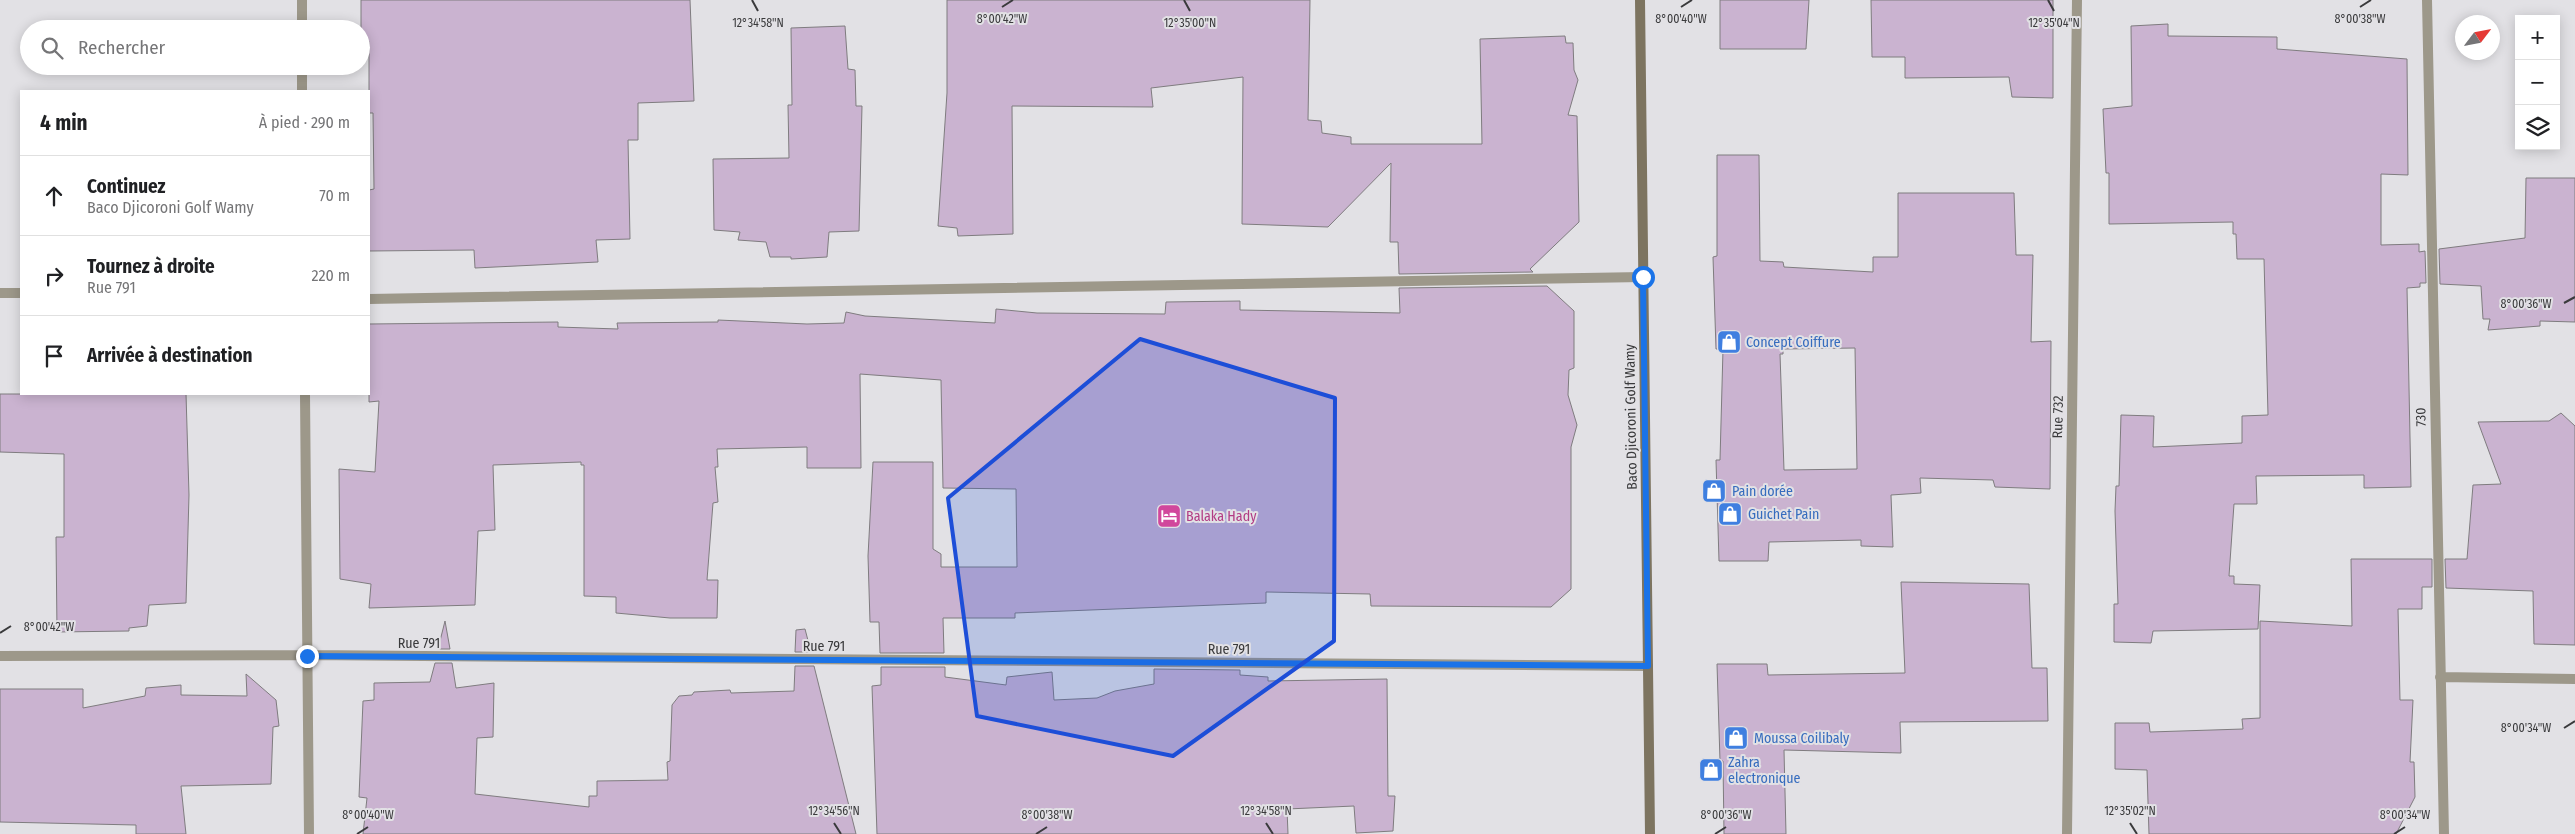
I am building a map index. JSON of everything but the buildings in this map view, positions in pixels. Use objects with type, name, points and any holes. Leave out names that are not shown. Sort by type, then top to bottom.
[{"type":"street","points":[[302,0],[302,20]]},
{"type":"street","name":"Baco Djicoroni Golf Wamy","points":[[1640,0],[1650,834]]},
{"type":"street","name":"Rue 732","points":[[2067,834],[2077,0]]},
{"type":"street","name":"730","points":[[2427,0],[2444,834]]},
{"type":"street","points":[[302,75],[302,90]]},
{"type":"street","points":[[370,299],[1643,277]]},
{"type":"street","points":[[0,293],[20,293]]},
{"type":"street","points":[[305,395],[309,834]]},
{"type":"street","name":"Rue 791","points":[[0,656],[307,656],[1648,666]]},
{"type":"street","points":[[2440,677],[2575,679]]},
{"type":"highlighted area","points":[[1140,339],[1335,398],[1334,641],[1173,756],[977,716],[948,498]]},
{"type":"place","name":"Concept Coiffure","points":[[1729,342]]},
{"type":"place","name":"Pain dorée","points":[[1714,491]]},
{"type":"place","name":"Guichet Pain","points":[[1730,514]]},
{"type":"place","name":"Balaka Hady","points":[[1169,516]]},
{"type":"place","name":"Moussa Coilibaly","points":[[1736,738]]},
{"type":"place","name":"Zahra electronique","points":[[1711,770]]},
{"type":"route","points":[[307,656],[1648,666],[1643,277]]}]
